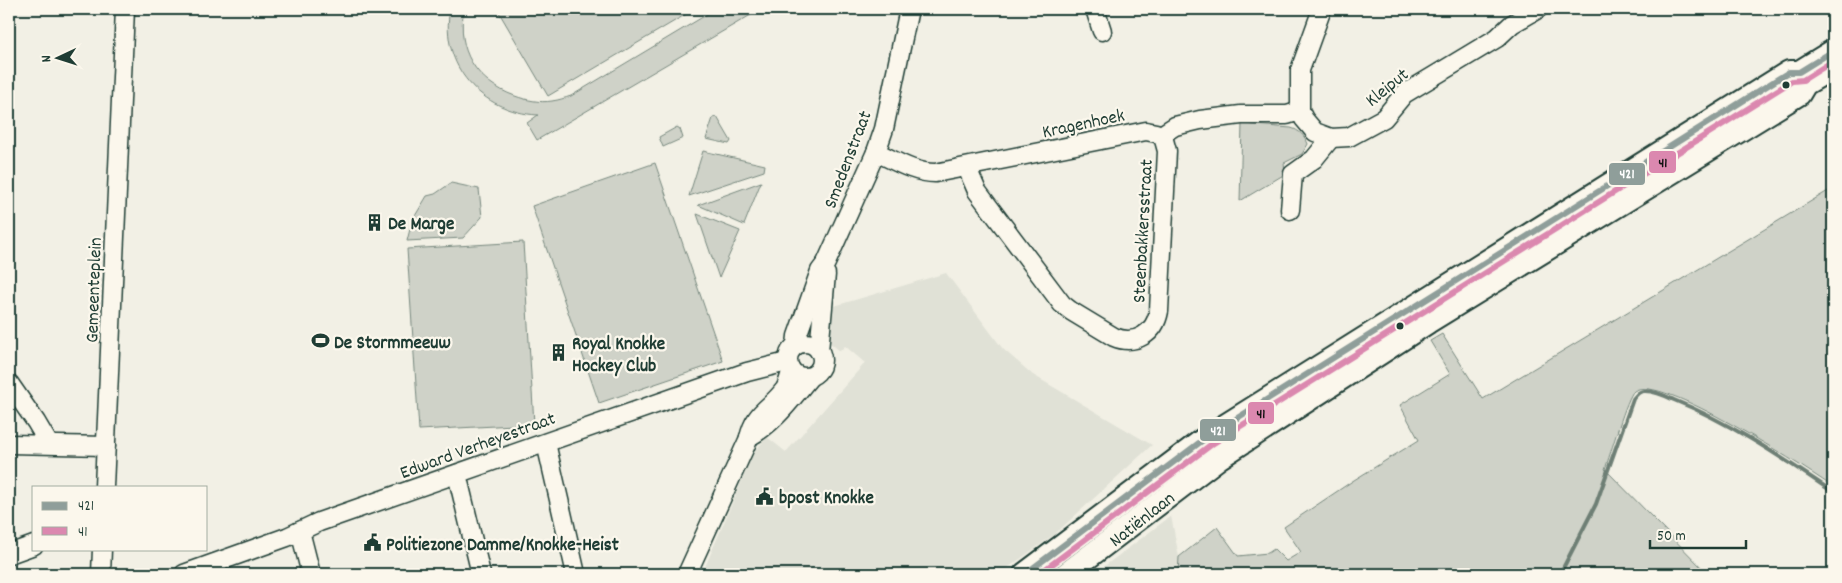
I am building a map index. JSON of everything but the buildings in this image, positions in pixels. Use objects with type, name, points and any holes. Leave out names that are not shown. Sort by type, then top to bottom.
[{"type":"main road","name":"Natiënlaan","points":[[1025,574],[1207,437],[1789,72],[1794,63],[1833,37]]},
{"type":"main road","name":"Natiënlaan","points":[[1789,72],[1799,72],[1833,51]]},
{"type":"main road","name":"Natiënlaan","points":[[1799,94],[1805,84],[1833,67]]},
{"type":"main road","name":"Natiënlaan","points":[[1066,574],[1228,452],[1428,322],[1799,94],[1810,93],[1833,79]]},
{"type":"street","name":"Gemeenteplein","points":[[104,486],[125,9]]},
{"type":"street","name":"Smedenstraat","points":[[796,345],[797,336],[820,271],[826,263],[876,152],[884,129],[909,9]]},
{"type":"street","points":[[1095,9],[1102,31]]},
{"type":"street","points":[[1290,210],[1293,174],[1314,159],[1331,138],[1315,132],[1300,111],[1300,70],[1322,9]]},
{"type":"street","name":"Kleiput","points":[[1331,138],[1349,137],[1384,118],[1404,94],[1497,38],[1512,24],[1538,9]]},
{"type":"street","points":[[1161,135],[1175,126],[1200,120],[1241,115],[1288,115],[1300,111]]},
{"type":"street","name":"Kragenhoek","points":[[876,152],[926,173],[968,168],[1146,131],[1161,135]]},
{"type":"street","name":"Steenbakkersstraat","points":[[968,168],[977,192],[1062,304],[1114,337],[1120,340],[1132,340],[1149,332],[1156,322],[1159,311],[1167,151],[1166,144],[1161,135]]},
{"type":"street","name":"Smedenstraat","points":[[819,351],[826,263]]},
{"type":"street","points":[[687,574],[749,438],[752,424],[757,416],[787,385],[789,352],[796,345],[812,344],[819,351],[822,360],[817,373],[810,377],[790,401],[765,426],[749,438]]},
{"type":"street","points":[[789,367],[800,377],[810,377]]},
{"type":"street","name":"Edward Verheyestraat","points":[[184,574],[300,531],[319,522],[747,372],[789,367]]},
{"type":"street","points":[[9,384],[36,422],[48,444]]},
{"type":"street","points":[[546,443],[576,574]]},
{"type":"street","points":[[17,444],[106,446]]},
{"type":"street","points":[[457,474],[481,574]]},
{"type":"street","points":[[300,531],[311,574]]},
{"type":"street","points":[[9,554],[32,546]]},
{"type":"street","points":[[101,574],[102,550]]},
{"type":"shaded area","points":[[450,9],[464,9],[462,24],[466,51],[472,63],[489,82],[515,96],[543,102],[555,101],[571,96],[716,9],[761,9],[537,140],[527,123],[538,115],[518,112],[499,105],[483,95],[469,82],[458,67],[451,49],[448,30]]},
{"type":"shaded area","points":[[497,9],[695,9],[548,96]]},
{"type":"shaded area","points":[[717,117],[731,141],[729,144],[706,139],[713,118]]},
{"type":"shaded area","points":[[1242,124],[1291,128],[1297,130],[1308,144],[1302,154],[1284,163],[1285,174],[1240,201]]},
{"type":"shaded area","points":[[677,127],[680,129],[683,138],[663,147],[659,137]]},
{"type":"shaded area","points":[[703,151],[765,165],[764,171],[689,196]]},
{"type":"shaded area","points":[[655,163],[723,361],[599,403],[532,206]]},
{"type":"shaded area","points":[[761,182],[744,225],[698,205]]},
{"type":"shaded area","points":[[451,183],[479,189],[482,217],[463,238],[407,241],[412,221],[427,196],[435,194]]},
{"type":"shaded area","points":[[1833,188],[1833,487],[1733,425],[1672,395],[1649,389],[1634,391],[1631,395],[1605,469],[1708,574],[1178,574],[1179,557],[1217,527],[1238,556],[1268,553],[1274,549],[1286,561],[1301,552],[1284,527],[1354,480],[1419,440],[1400,405],[1450,374],[1430,341],[1442,334],[1483,399]]},
{"type":"shaded area","points":[[697,214],[740,231],[719,278]]},
{"type":"shaded area","points":[[523,242],[534,424],[419,430],[407,249]]},
{"type":"shaded area","points":[[946,273],[1003,349],[1033,375],[1152,445],[1055,534],[999,574],[702,574],[754,452],[767,437],[786,452],[865,363],[845,346],[840,351],[828,341],[831,307]]},
{"type":"shaded area","points":[[1171,516],[1179,557],[1178,574],[1094,574]]},
{"type":"waterway","points":[[1560,574],[1596,504],[1633,399],[1641,392],[1649,391],[1660,394],[1716,419],[1756,442],[1833,492]]},
{"type":"transit line","name":"421","points":[[1025,574],[1207,437],[1789,72],[1799,72],[1833,51]]},
{"type":"transit line","name":"41","points":[[1039,574],[1212,444],[1792,81],[1803,80],[1833,61]]},
{"type":"place","name":"De Marge","points":[[374,222]]},
{"type":"place","name":"De Stormmeeuw","points":[[320,341]]},
{"type":"place","name":"Royal Knokke Hockey Club","points":[[558,353]]},
{"type":"place","name":"bpost Knokke","points":[[765,496]]},
{"type":"place","name":"Politiezone Damme/Knokke-Heist","points":[[372,543]]}]
